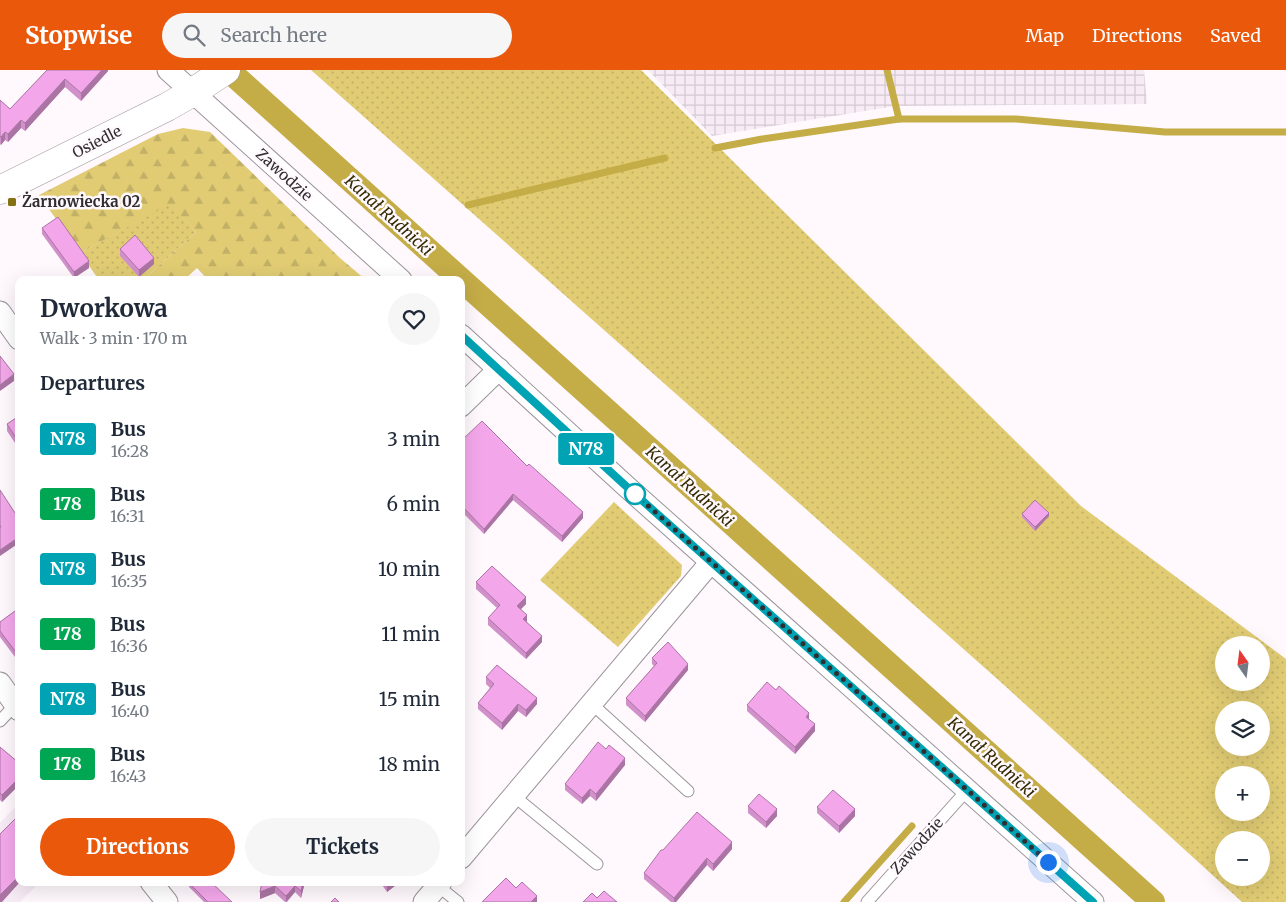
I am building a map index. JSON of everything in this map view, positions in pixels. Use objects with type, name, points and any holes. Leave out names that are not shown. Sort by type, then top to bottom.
[{"type":"street","name":"Zawodzie","points":[[168,70],[211,80],[397,276]]},
{"type":"street","name":"Osiedle","points":[[0,190],[211,80]]},
{"type":"street","points":[[0,312],[15,333]]},
{"type":"street","points":[[465,339],[1093,902]]},
{"type":"street","points":[[465,402],[499,369]]},
{"type":"street","points":[[465,853],[712,562]]},
{"type":"street","points":[[0,683],[15,704]]},
{"type":"street","points":[[154,886],[167,902]]},
{"type":"street","points":[[424,902],[438,886]]},
{"type":"lane","points":[[592,704],[688,790]]},
{"type":"lane","points":[[0,721],[15,709]]},
{"type":"lane","name":"Zawodzie","points":[[867,902],[968,789]]},
{"type":"lane","points":[[514,796],[597,864]]},
{"type":"lane","points":[[442,886],[458,902]]},
{"type":"shaded area","points":[[648,70],[1144,70],[1147,104],[896,106],[712,136]]},
{"type":"shaded area","points":[[15,807],[15,886],[36,886],[20,902],[0,902],[0,823]]},
{"type":"green space","points":[[311,70],[641,70],[1081,506],[1255,636],[1215,636],[1215,691],[1270,691],[1270,647],[1286,659],[1286,902],[1242,902],[1224,886],[1270,886],[1270,831],[1215,831],[1215,877],[1004,685]]},
{"type":"green space","points":[[183,128],[210,132],[340,258],[361,276],[204,276],[197,268],[188,276],[147,276],[196,232],[170,204],[80,253],[39,195],[158,134]]},
{"type":"green space","points":[[170,203],[196,232],[147,276],[96,276],[80,253]]},
{"type":"green space","points":[[614,502],[682,565],[681,576],[618,647],[540,580]]},
{"type":"building","points":[[47,70],[102,70],[81,93],[65,79],[25,123],[21,120],[8,134],[5,132],[1,137],[0,100],[10,109]]},
{"type":"building","points":[[58,217],[89,261],[74,272],[42,228]]},
{"type":"building","points":[[135,235],[154,258],[139,270],[120,249]]},
{"type":"building","points":[[0,356],[14,374],[0,385]]},
{"type":"building","points":[[15,419],[15,436],[7,424]]},
{"type":"building","points":[[482,421],[527,466],[529,464],[583,512],[562,536],[513,494],[484,529],[465,509],[465,437]]},
{"type":"building","points":[[0,490],[15,513],[15,540],[0,550]]},
{"type":"building","points":[[1035,500],[1049,513],[1035,527],[1022,514]]},
{"type":"building","points":[[492,566],[526,597],[517,606],[527,615],[523,619],[542,636],[526,653],[488,618],[500,605],[476,582]]},
{"type":"building","points":[[15,611],[15,651],[0,631],[0,622]]},
{"type":"building","points":[[668,642],[688,664],[645,716],[626,698],[657,663],[652,658]]},
{"type":"building","points":[[497,665],[537,698],[526,710],[518,704],[502,723],[478,703],[494,684],[486,677]]},
{"type":"building","points":[[767,682],[776,690],[779,686],[809,713],[806,717],[815,724],[795,747],[747,705]]},
{"type":"building","points":[[598,742],[606,749],[609,745],[625,758],[596,794],[590,789],[582,798],[565,784]]},
{"type":"building","points":[[0,747],[15,760],[15,782],[2,795],[0,793]]},
{"type":"building","points":[[833,790],[855,809],[839,826],[817,807]]},
{"type":"building","points":[[759,794],[777,809],[766,822],[748,806]]},
{"type":"building","points":[[697,812],[732,842],[713,864],[707,858],[674,898],[644,873],[661,850]]},
{"type":"building","points":[[15,819],[15,880],[0,895],[0,834]]},
{"type":"building","points":[[506,878],[516,888],[522,882],[537,896],[531,902],[482,902]]},
{"type":"building","points":[[192,886],[215,886],[232,902],[208,902]]},
{"type":"building","points":[[261,886],[275,886],[260,892]]},
{"type":"building","points":[[275,886],[295,886],[286,896]]},
{"type":"building","points":[[295,886],[302,886],[301,891]]},
{"type":"building","points":[[604,891],[617,902],[583,902],[592,893],[597,898]]},
{"type":"building","points":[[335,898],[339,902],[331,902]]},
{"type":"waterway","name":"Kanał Rudnicki","points":[[228,70],[457,276]]},
{"type":"waterway","points":[[887,70],[899,119]]},
{"type":"waterway","points":[[715,148],[762,139],[899,119],[1016,119],[1165,132],[1286,132]]},
{"type":"waterway","points":[[468,205],[665,158]]},
{"type":"waterway","name":"Kanał Rudnicki","points":[[465,283],[1153,902]]},
{"type":"waterway","points":[[844,902],[912,826]]},
{"type":"bus line","name":"N78","points":[[465,339],[627,487],[1093,902]]},
{"type":"place","name":"Żarnowiecka 02","points":[[12,202]]},
{"type":"route","points":[[635,494],[1048,862]]}]
